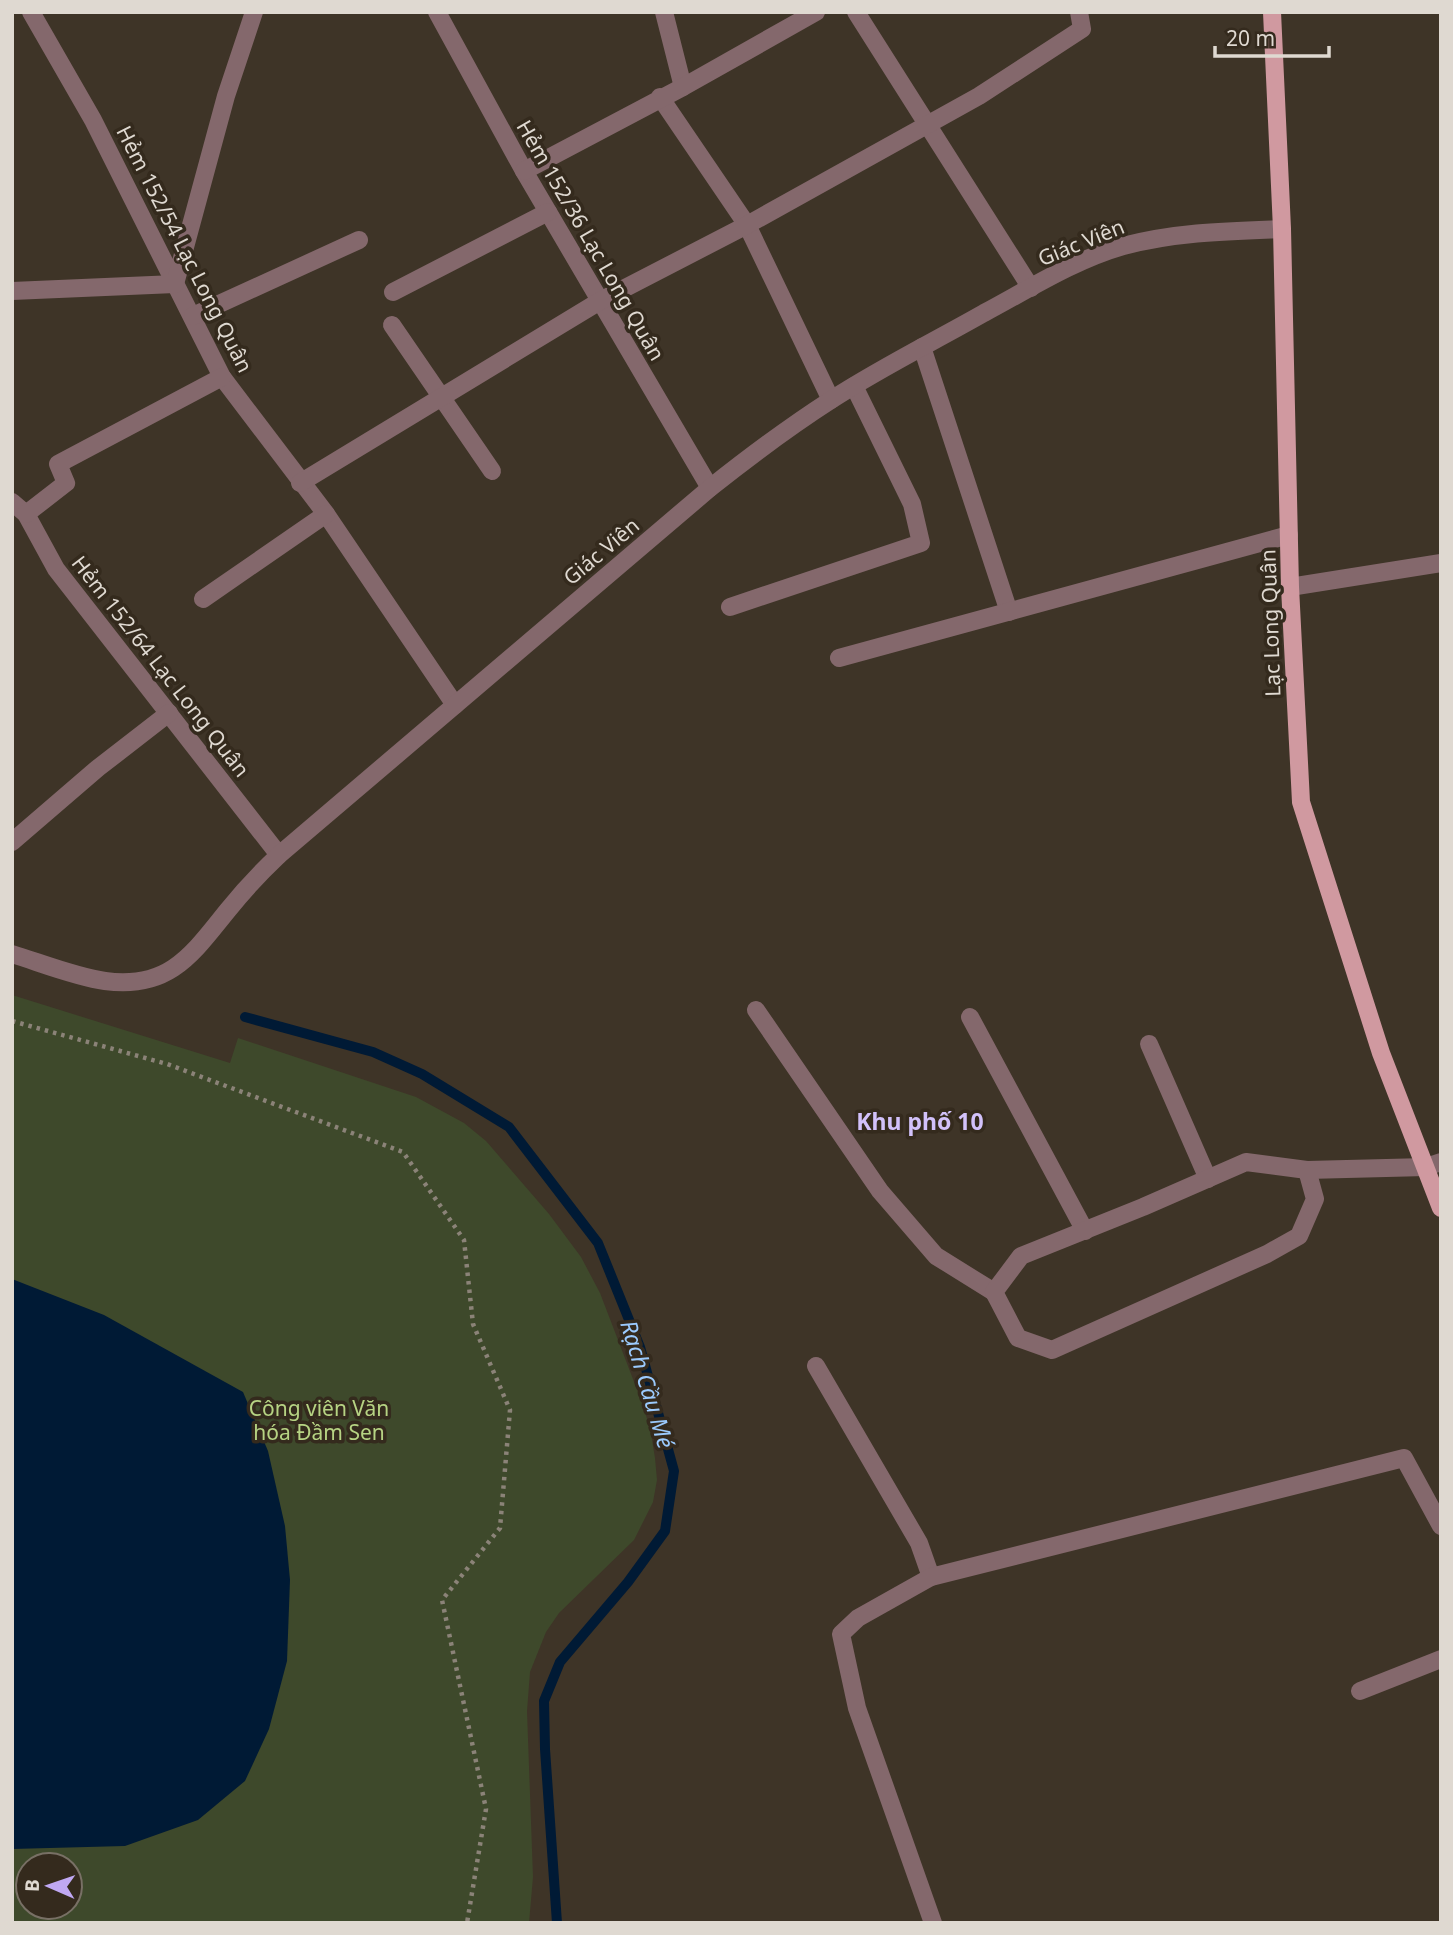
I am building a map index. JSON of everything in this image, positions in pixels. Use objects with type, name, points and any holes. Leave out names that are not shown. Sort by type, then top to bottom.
[{"type":"main road","name":"Lạc Long Quân","points":[[1272,12],[1282,229],[1290,587],[1301,802],[1381,1053],[1434,1164],[1441,1208]]},
{"type":"street","name":"Hẻm 152/54 Lạc Long Quân","points":[[31,12],[93,120],[222,377],[326,514],[455,705]]},
{"type":"street","points":[[12,291],[175,284],[226,96],[254,12]]},
{"type":"street","name":"Hẻm 152/36 Lạc Long Quân","points":[[437,12],[524,171],[710,488]]},
{"type":"street","points":[[663,12],[683,87]]},
{"type":"street","points":[[524,171],[683,87],[816,12]]},
{"type":"street","points":[[856,12],[1031,288]]},
{"type":"street","points":[[300,483],[600,301],[747,225],[979,96],[1082,29],[1079,12]]},
{"type":"street","points":[[660,97],[747,225],[831,400]]},
{"type":"street","points":[[393,292],[548,212]]},
{"type":"street","name":"Giác Viên","points":[[12,954],[103,981],[143,980],[160,974],[191,956],[237,900],[279,855],[710,488],[774,438],[831,400],[922,347],[1082,261],[1159,237],[1200,231],[1282,229]]},
{"type":"street","points":[[193,316],[359,240]]},
{"type":"street","points":[[392,325],[492,471]]},
{"type":"street","points":[[922,347],[1009,612]]},
{"type":"street","points":[[19,508],[66,483],[58,464],[222,377]]},
{"type":"street","points":[[730,607],[921,543],[912,504],[854,386]]},
{"type":"street","name":"Hẻm 152/64 Lạc Long Quân","points":[[19,508],[56,569],[279,855]]},
{"type":"street","points":[[203,599],[326,514]]},
{"type":"street","points":[[839,658],[1289,535]]},
{"type":"street","points":[[1290,587],[1441,564]]},
{"type":"street","points":[[12,842],[98,768],[169,713]]},
{"type":"street","points":[[756,1010],[888,1200],[936,1256],[994,1292],[1018,1338],[1052,1350],[1255,1259],[1299,1236],[1315,1199],[1307,1170]]},
{"type":"street","points":[[970,1017],[1085,1231]]},
{"type":"street","points":[[1149,1044],[1208,1178]]},
{"type":"street","points":[[994,1292],[1021,1256],[1246,1162],[1307,1170],[1434,1164]]},
{"type":"street","points":[[816,1366],[919,1544],[931,1577]]},
{"type":"street","points":[[933,1923],[857,1708],[841,1634],[858,1618],[931,1577],[1404,1458],[1441,1526]]},
{"type":"street","points":[[1360,1691],[1441,1658]]},
{"type":"path","points":[[12,1021],[167,1064],[403,1152],[464,1240],[473,1324],[510,1410],[500,1528],[442,1600],[486,1809],[467,1923]]},
{"type":"green space","name":"Công viên Văn hóa Đầm Sen","points":[[12,995],[230,1063],[238,1038],[416,1097],[464,1123],[486,1141],[549,1214],[581,1257],[600,1293],[641,1400],[650,1428],[657,1480],[653,1502],[634,1540],[559,1613],[546,1632],[530,1672],[527,1711],[533,1877],[529,1923],[12,1923]]},
{"type":"water","points":[[12,1279],[104,1315],[243,1392],[268,1451],[285,1526],[290,1580],[287,1661],[269,1729],[245,1781],[198,1820],[125,1846],[12,1849]]},
{"type":"waterway","name":"Rạch Cầu Mé","points":[[245,1017],[373,1052],[422,1074],[509,1127],[598,1243],[640,1347],[674,1471],[665,1531],[628,1582],[560,1662],[544,1701],[557,1923]]},
{"type":"district","name":"Khu phố 10","points":[[920,1121]]}]
